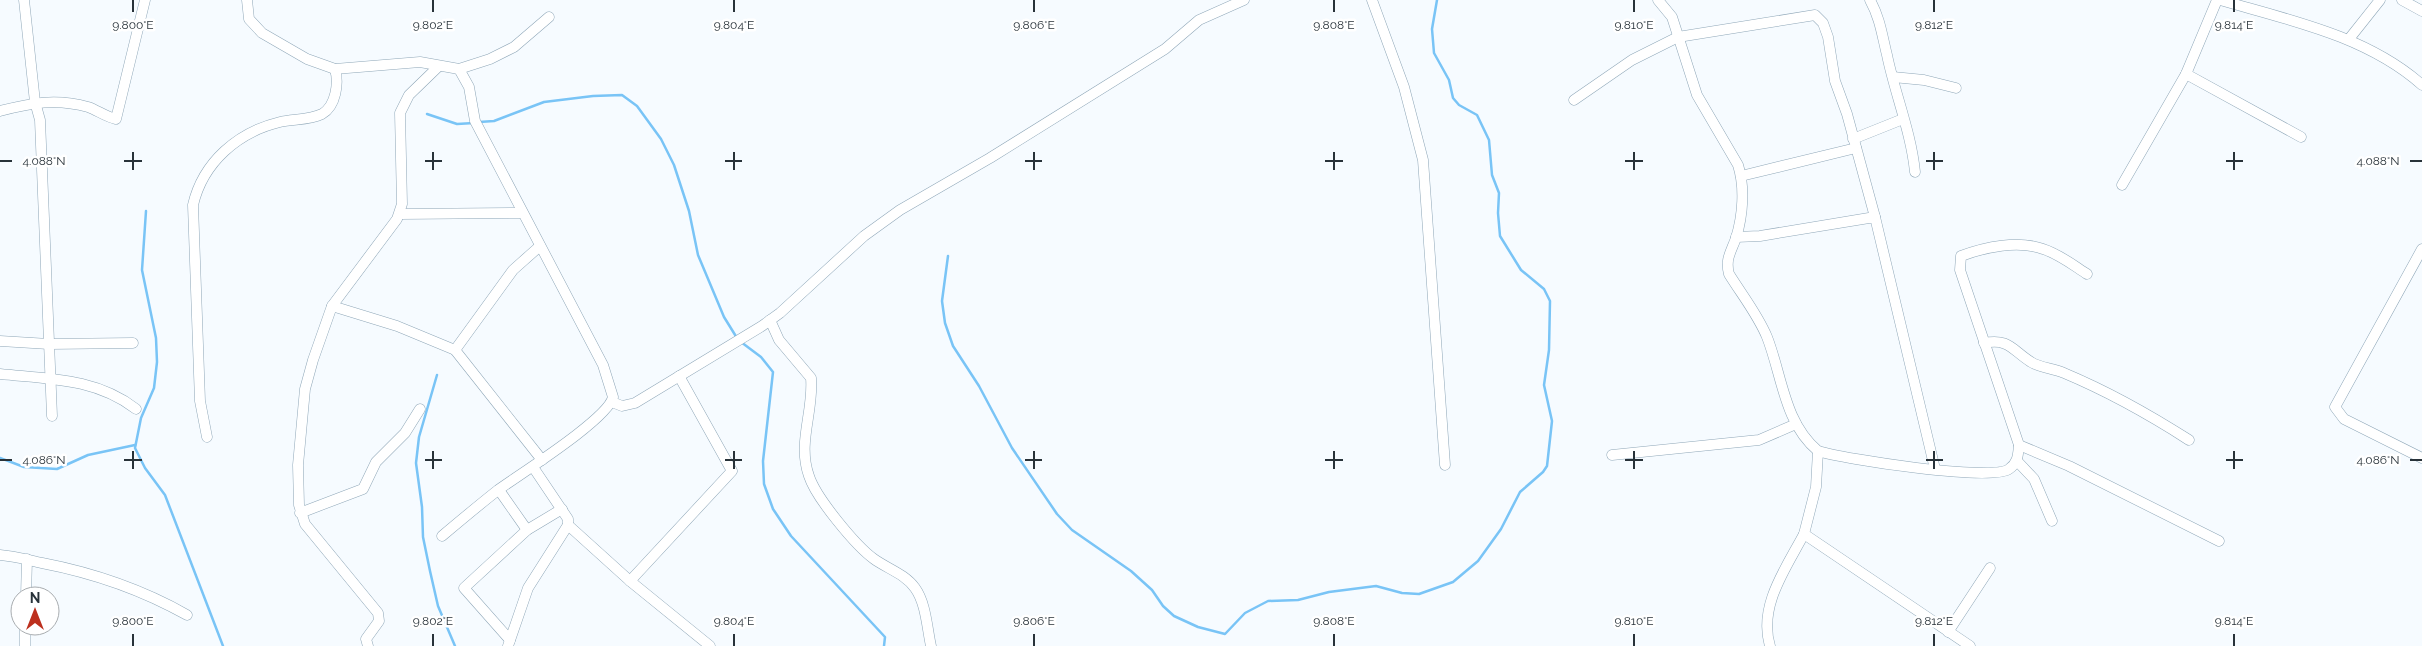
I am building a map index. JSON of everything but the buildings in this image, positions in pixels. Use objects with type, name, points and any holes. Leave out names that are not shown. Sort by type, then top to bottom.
[{"type":"street","points":[[24,0],[35,102],[40,120],[52,416]]},
{"type":"street","points":[[0,111],[35,102],[74,103],[116,119],[145,0]]},
{"type":"street","points":[[247,0],[250,19],[262,33],[307,59],[335,69],[420,62],[459,69],[514,47],[549,17]]},
{"type":"street","points":[[612,402],[622,406],[635,403],[770,320],[833,262],[900,210],[990,158],[1165,49],[1200,20],[1244,0]]},
{"type":"street","points":[[1372,0],[1404,87],[1423,160],[1445,465]]},
{"type":"street","points":[[1658,0],[1672,16],[1697,95],[1738,165],[1741,176],[1743,193],[1736,237],[1726,264],[1729,274],[1766,335],[1796,424],[1818,451],[1876,463],[1935,469],[1989,474],[2008,470],[2017,461],[2019,445],[1960,270],[1961,256],[1980,249],[2024,245],[2043,248],[2087,274]]},
{"type":"street","points":[[1871,0],[1880,20],[1903,119],[1913,153],[1915,172]]},
{"type":"street","points":[[2122,185],[2186,74],[2218,0],[2349,39],[2412,76],[2422,85]]},
{"type":"street","points":[[2349,39],[2380,0]]},
{"type":"street","points":[[2402,0],[2422,11]]},
{"type":"street","points":[[1574,100],[1632,60],[1678,38],[1815,15],[1823,22],[1828,37],[1835,81],[1855,143],[1875,217],[1935,469]]},
{"type":"street","points":[[368,646],[366,639],[379,621],[378,613],[309,532],[300,512],[298,465],[302,406],[311,367],[332,306],[369,259],[400,214],[402,204],[400,113],[409,95],[439,66]]},
{"type":"street","points":[[208,438],[200,400],[193,205],[196,192],[203,176],[216,159],[243,136],[280,122],[323,114],[331,104],[335,93],[338,78],[335,69]]},
{"type":"street","points":[[442,536],[499,490],[587,426],[612,402],[612,390],[603,365],[475,121],[469,87],[459,69]]},
{"type":"street","points":[[2186,74],[2301,137]]},
{"type":"street","points":[[1894,77],[1924,80],[1956,88]]},
{"type":"street","points":[[1741,176],[1855,143],[1903,119]]},
{"type":"street","points":[[400,214],[522,212]]},
{"type":"street","points":[[1736,237],[1760,236],[1875,217]]},
{"type":"street","points":[[455,350],[513,270],[540,246]]},
{"type":"street","points":[[2422,249],[2335,406],[2344,419],[2422,458]]},
{"type":"street","points":[[332,306],[397,326],[455,350],[537,464],[568,519],[568,525],[528,588],[509,643]]},
{"type":"street","points":[[770,320],[779,340],[811,378],[804,435],[808,475],[815,491],[867,554],[908,580],[915,588],[924,611],[931,646]]},
{"type":"street","points":[[1984,343],[1996,340],[2013,347],[2031,363],[2063,372],[2151,416],[2189,440]]},
{"type":"street","points":[[0,341],[49,344],[133,343]]},
{"type":"street","points":[[0,374],[89,384],[121,397],[136,409]]},
{"type":"street","points":[[630,581],[732,470],[679,376]]},
{"type":"street","points":[[300,512],[363,489],[376,462],[405,434],[420,409]]},
{"type":"street","points":[[1612,455],[1759,440],[1796,424]]},
{"type":"street","points":[[2019,445],[2069,466],[2220,541]]},
{"type":"street","points":[[1770,646],[1766,634],[1767,608],[1804,534],[1816,486],[1818,451]]},
{"type":"street","points":[[2017,461],[2034,479],[2052,521]]},
{"type":"street","points":[[499,490],[527,530]]},
{"type":"street","points":[[509,643],[464,588],[527,530],[562,509]]},
{"type":"street","points":[[568,525],[630,581],[710,646]]},
{"type":"street","points":[[1804,534],[1970,646]]},
{"type":"street","points":[[0,555],[27,559],[104,577],[159,600],[187,615]]},
{"type":"street","points":[[26,586],[27,559]]},
{"type":"street","points":[[1948,632],[1990,568]]},
{"type":"waterway","points":[[948,256],[942,301],[945,323],[953,346],[979,386],[1012,448],[1057,514],[1072,530],[1131,571],[1152,590],[1163,606],[1174,616],[1198,627],[1225,634],[1245,613],[1268,601],[1298,600],[1329,592],[1376,586],[1402,593],[1419,594],[1453,582],[1478,561],[1501,529],[1520,492],[1543,472],[1547,466],[1552,421],[1544,385],[1549,350],[1550,301],[1544,289],[1521,270],[1500,236],[1499,193],[1492,175],[1489,140],[1477,115],[1459,105],[1453,98],[1449,80],[1434,53],[1432,29],[1437,0]]},
{"type":"waterway","points":[[479,122],[494,121],[544,102],[593,96],[622,95],[637,106],[661,139],[674,165],[689,211],[698,255],[724,317],[737,338]]},
{"type":"waterway","points":[[427,114],[457,124],[474,123]]},
{"type":"waterway","points":[[146,211],[142,270],[156,338],[157,362],[154,388],[141,418],[135,448],[145,468],[165,495],[223,646]]},
{"type":"waterway","points":[[741,342],[761,357],[773,372],[763,461],[764,484],[773,509],[791,536],[885,637],[884,646]]},
{"type":"waterway","points":[[437,375],[419,437],[416,463],[422,507],[423,537],[430,571],[438,606],[455,646]]},
{"type":"waterway","points":[[0,458],[24,467],[57,469],[88,455],[135,445]]}]
